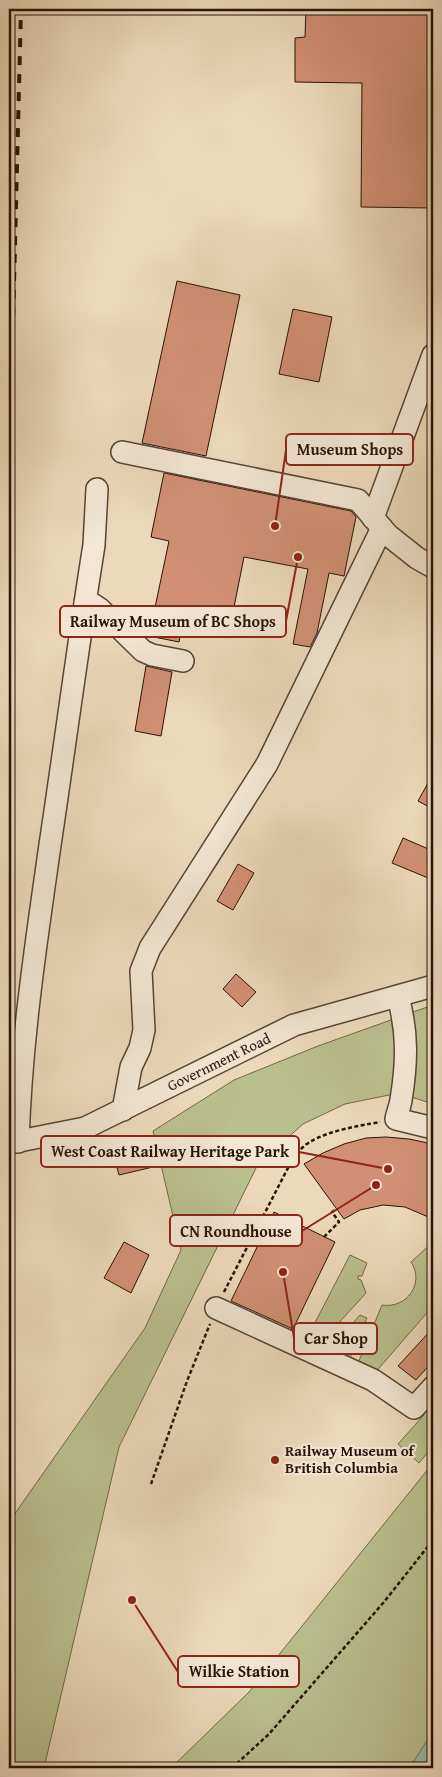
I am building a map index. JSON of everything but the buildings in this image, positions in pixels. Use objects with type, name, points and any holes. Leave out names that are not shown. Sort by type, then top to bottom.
[{"type":"street","points":[[123,1110],[131,1067],[140,1048],[144,1030],[141,971],[150,948],[267,764],[377,523],[433,355]]},
{"type":"street","points":[[122,452],[358,500],[388,535],[417,558],[433,567]]},
{"type":"street","points":[[14,1143],[24,1038],[40,913],[94,545],[97,488]]},
{"type":"street","points":[[85,604],[100,608],[143,651],[152,655],[183,661]]},
{"type":"street","name":"Government Road","points":[[14,1143],[85,1128],[294,1025],[433,986]]},
{"type":"street","points":[[398,997],[405,1022],[406,1060],[398,1111],[433,1128]]},
{"type":"street","points":[[216,1308],[373,1380],[414,1408],[433,1387]]},
{"type":"path","points":[[150,1484],[187,1381],[216,1308],[290,1164],[303,1147],[314,1140],[398,1111]]},
{"type":"path","points":[[324,1237],[339,1222],[332,1212],[337,1210]]},
{"type":"path","points":[[232,1768],[270,1734],[384,1602],[433,1540]]},
{"type":"green space","points":[[433,1005],[433,1104],[399,1093],[345,1104],[303,1124],[258,1164],[119,1447],[44,1768],[9,1768],[9,1522],[145,1328],[181,1250],[153,1131],[234,1080],[318,1046]]},
{"type":"green space","points":[[433,1242],[433,1306],[373,1375],[356,1368],[382,1305],[399,1303],[411,1293],[415,1286],[416,1278],[411,1262]]},
{"type":"green space","points":[[350,1255],[367,1263],[362,1276],[358,1276],[366,1293],[317,1350],[304,1344]]},
{"type":"green space","points":[[360,1315],[367,1318],[347,1365],[325,1354]]},
{"type":"green space","points":[[433,1399],[433,1446],[419,1463],[398,1444],[424,1415],[422,1412]]},
{"type":"green space","points":[[433,1463],[433,1768],[171,1768],[249,1692]]},
{"type":"shaded area","points":[[433,1731],[433,1768],[401,1768],[414,1761]]},
{"type":"railway","points":[[9,479],[21,9]]},
{"type":"place","name":"Museum Shops","points":[[275,526]]},
{"type":"place","name":"Railway Museum of BC Shops","points":[[298,557]]},
{"type":"place","name":"West Coast Railway Heritage Park","points":[[388,1169]]},
{"type":"place","name":"CN Roundhouse","points":[[376,1185]]},
{"type":"place","name":"Car Shop","points":[[283,1272]]},
{"type":"place","name":"Railway Museum of British Columbia","points":[[275,1460]]},
{"type":"place","name":"Wilkie Station","points":[[132,1600]]}]
